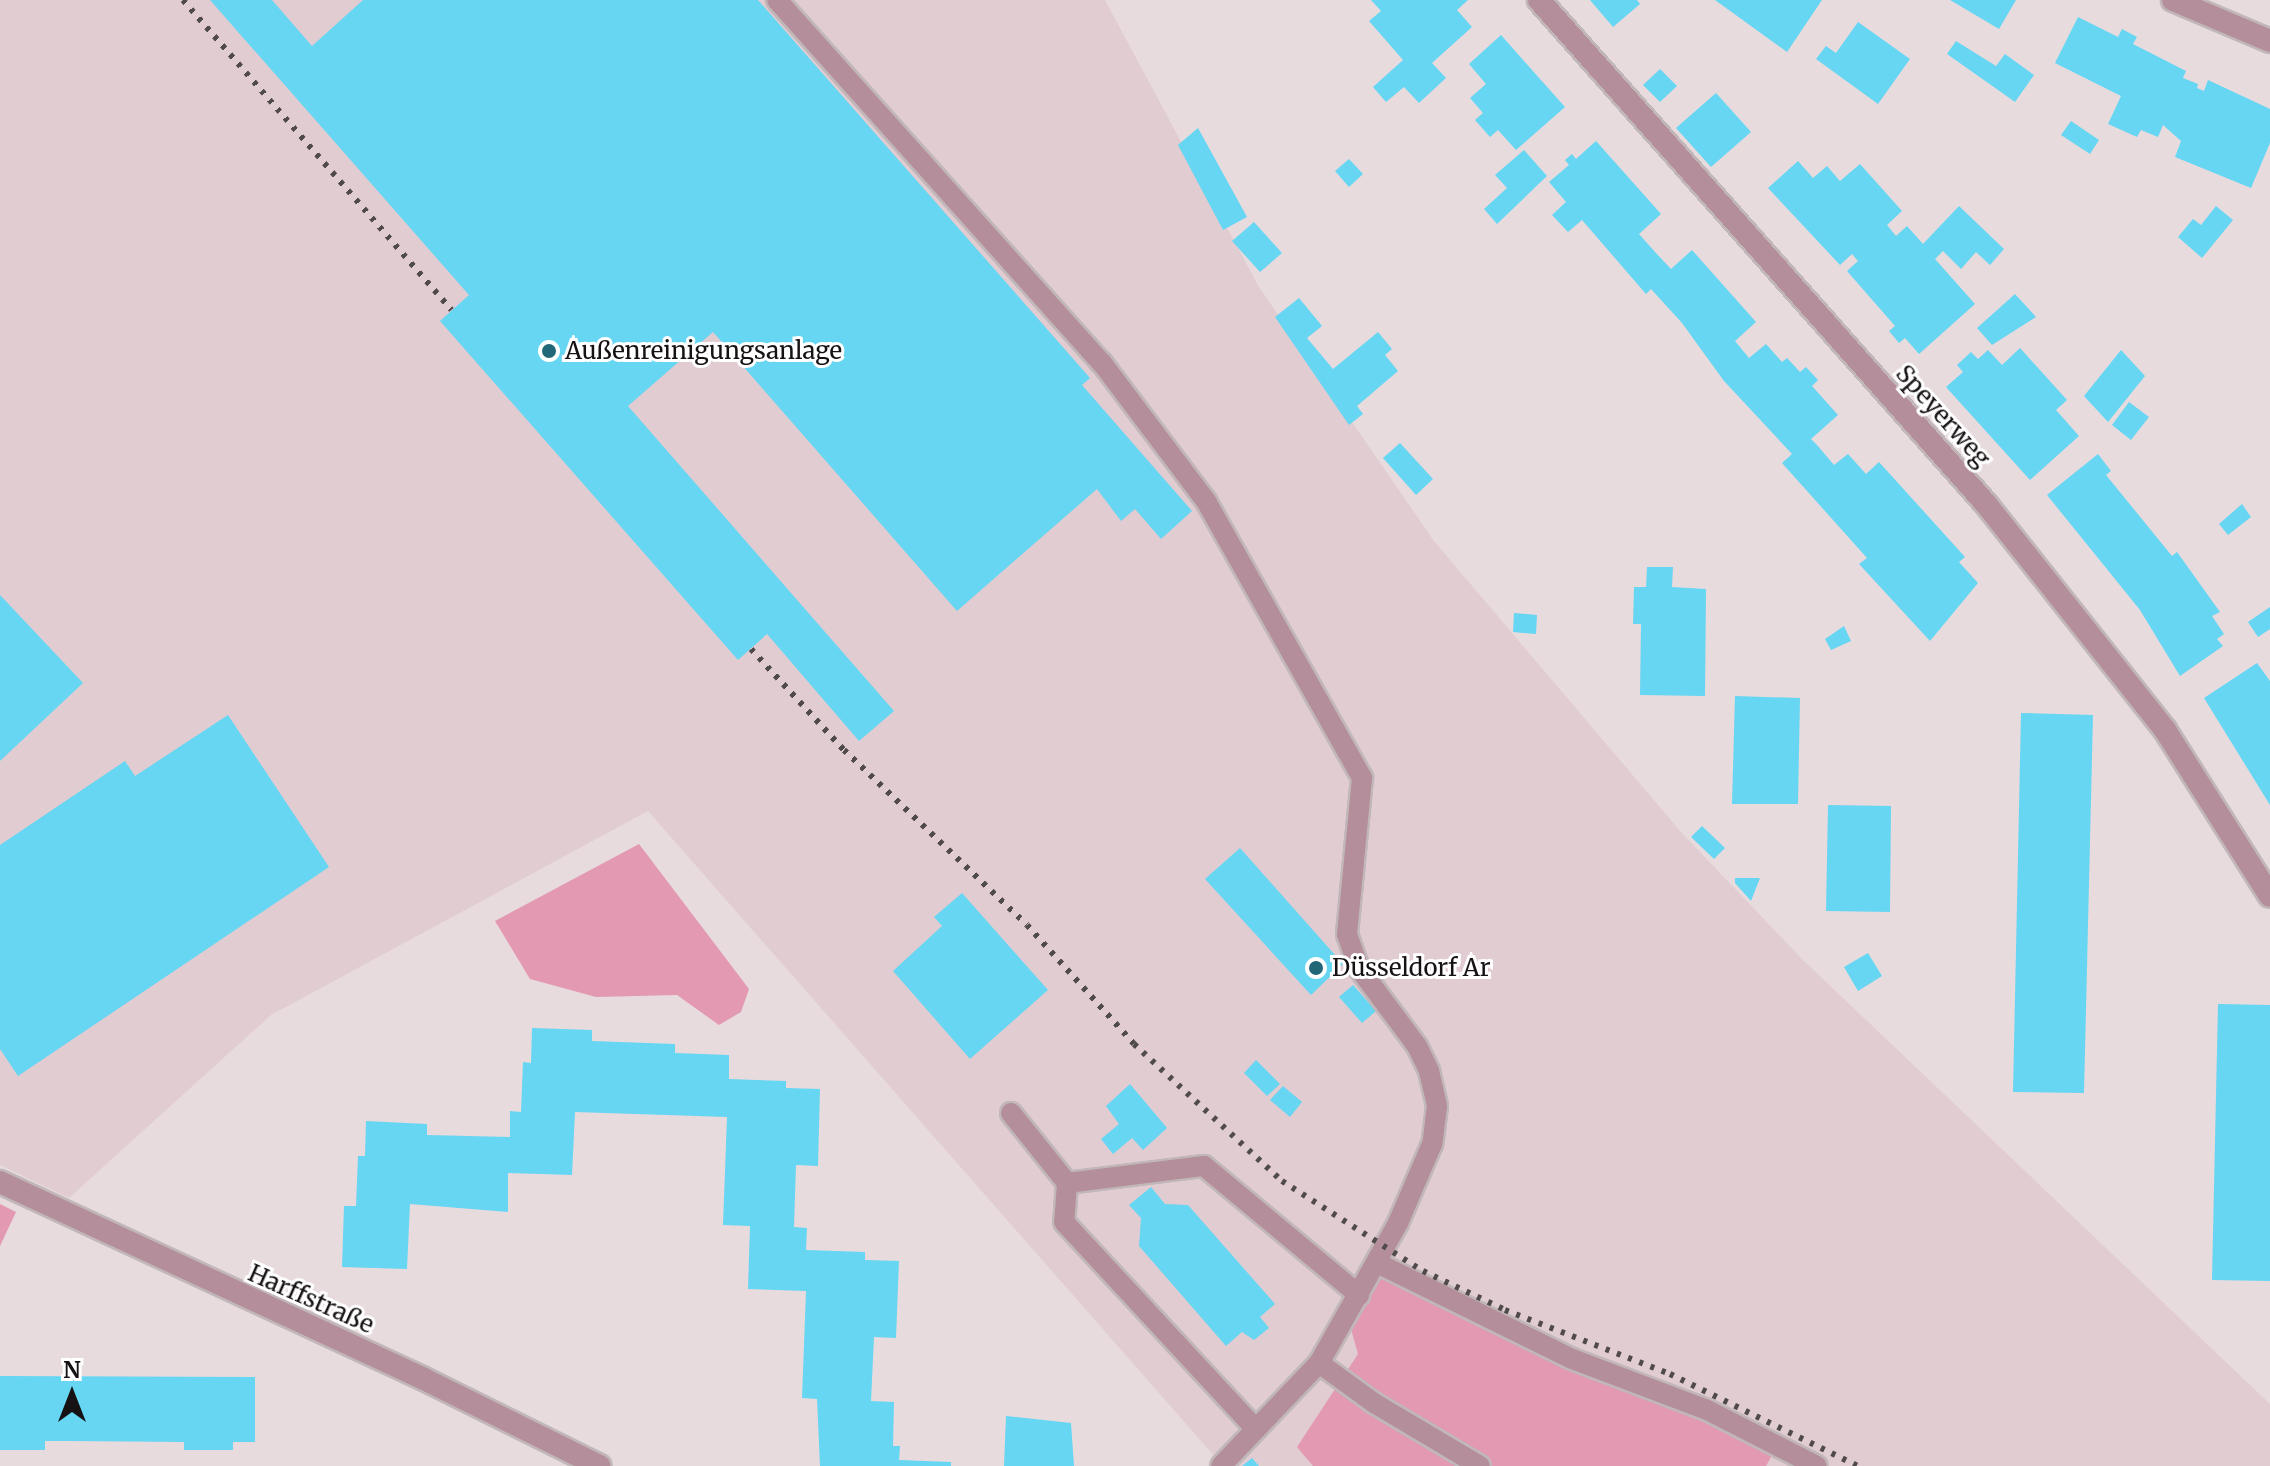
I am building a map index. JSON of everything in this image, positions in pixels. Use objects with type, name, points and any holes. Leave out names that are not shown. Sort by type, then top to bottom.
[{"type":"street","name":"Speyerweg","points":[[1539,0],[1986,504],[2165,730],[2270,896]]},
{"type":"street","points":[[2173,0],[2270,41]]},
{"type":"street","name":"Harffstraße","points":[[0,1182],[422,1378],[599,1466]]},
{"type":"lane","points":[[777,0],[1102,363],[1206,501],[1362,778],[1347,934],[1359,968],[1417,1046],[1437,1106],[1432,1144],[1377,1263],[1319,1363],[1221,1466]]},
{"type":"lane","points":[[1011,1113],[1067,1183],[1064,1222],[1255,1428]]},
{"type":"lane","points":[[1067,1183],[1204,1166],[1359,1295]]},
{"type":"lane","points":[[1377,1263],[1572,1359],[1707,1410],[1817,1466]]},
{"type":"lane","points":[[1319,1363],[1374,1403],[1480,1466]]},
{"type":"shaded area","points":[[0,0],[1105,0],[1259,287],[1434,541],[1681,832],[1802,959],[2270,1404],[2270,1466],[1223,1466],[648,811],[271,1015],[69,1198],[0,1165]]},
{"type":"shaded area","points":[[639,844],[749,989],[741,1012],[719,1025],[677,995],[596,997],[530,979],[495,921]]},
{"type":"shaded area","points":[[0,1204],[16,1212],[0,1246]]},
{"type":"shaded area","points":[[1383,1267],[1780,1441],[1766,1466],[1313,1466],[1297,1447],[1358,1354],[1349,1322]]},
{"type":"building","points":[[210,0],[272,0],[312,46],[363,0],[758,0],[1090,378],[1082,385],[1192,511],[1161,539],[1135,509],[1121,521],[1097,489],[957,611],[713,332],[628,406],[894,711],[859,741],[767,634],[738,660],[440,321],[469,295]]},
{"type":"building","points":[[1371,0],[1468,0],[1457,10],[1472,27],[1432,63],[1446,78],[1419,103],[1404,87],[1386,102],[1373,87],[1403,60],[1369,21],[1381,11]]},
{"type":"building","points":[[1590,0],[1637,0],[1640,4],[1613,27]]},
{"type":"building","points":[[1715,0],[1822,0],[1787,52]]},
{"type":"building","points":[[1950,0],[2016,0],[1999,29]]},
{"type":"building","points":[[2078,17],[2118,37],[2122,29],[2137,37],[2133,44],[2186,71],[2183,78],[2198,84],[2197,88],[2204,91],[2208,80],[2270,109],[2270,143],[2251,188],[2175,157],[2181,141],[2163,125],[2158,137],[2141,130],[2137,137],[2108,124],[2121,96],[2055,63]]},
{"type":"building","points":[[1858,22],[1910,59],[1878,104],[1816,59],[1826,46],[1836,53]]},
{"type":"building","points":[[1501,35],[1565,107],[1516,150],[1498,130],[1490,137],[1475,120],[1483,113],[1470,98],[1486,84],[1469,64]]},
{"type":"building","points":[[1956,41],[1996,66],[2005,54],[2034,75],[2015,102],[1947,54]]},
{"type":"building","points":[[1660,69],[1677,86],[1660,102],[1643,85]]},
{"type":"building","points":[[1716,93],[1751,132],[1711,167],[1676,128]]},
{"type":"building","points":[[2071,121],[2099,140],[2090,154],[2061,135]]},
{"type":"building","points":[[1198,128],[1247,217],[1223,230],[1178,145]]},
{"type":"building","points":[[1596,141],[1661,214],[1639,234],[1671,269],[1692,250],[1756,322],[1735,341],[1749,358],[1766,344],[1782,362],[1787,358],[1800,372],[1806,367],[1818,380],[1812,386],[1838,415],[1811,439],[1834,465],[1848,454],[1866,474],[1879,462],[1965,557],[1959,562],[1978,583],[1930,641],[1859,564],[1867,558],[1782,463],[1792,454],[1724,381],[1682,323],[1651,289],[1646,294],[1582,220],[1568,232],[1552,215],[1566,202],[1549,182],[1569,165],[1565,160],[1572,154],[1576,159]]},
{"type":"building","points":[[1524,150],[1547,176],[1497,224],[1484,209],[1507,188],[1495,175]]},
{"type":"building","points":[[1349,159],[1363,174],[1349,187],[1335,171]]},
{"type":"building","points":[[1798,161],[1813,178],[1827,166],[1840,181],[1860,164],[1902,211],[1887,225],[1896,236],[1907,226],[1923,244],[1959,206],[2004,249],[1990,265],[1976,252],[1961,269],[1943,251],[1935,259],[1975,304],[1919,354],[1905,338],[1899,343],[1889,331],[1895,326],[1847,271],[1858,261],[1852,254],[1840,265],[1768,188]]},
{"type":"building","points":[[2216,206],[2233,220],[2202,258],[2178,237],[2193,219],[2201,225]]},
{"type":"building","points":[[1254,222],[1282,253],[1260,272],[1232,241]]},
{"type":"building","points":[[2015,294],[2036,317],[1992,345],[1977,328]]},
{"type":"building","points":[[1299,298],[1322,326],[1307,338],[1333,369],[1378,332],[1392,349],[1385,355],[1398,371],[1357,406],[1363,414],[1349,425],[1275,317]]},
{"type":"building","points":[[2020,348],[2067,400],[2056,410],[2079,436],[2030,480],[1946,387],[1963,372],[1957,365],[1971,352],[1978,359],[1988,350],[2002,365]]},
{"type":"building","points":[[2121,350],[2145,376],[2108,422],[2084,396]]},
{"type":"building","points":[[2129,402],[2149,417],[2131,440],[2112,425]]},
{"type":"building","points":[[1400,443],[1433,479],[1416,495],[1383,458]]},
{"type":"building","points":[[2098,454],[2111,471],[2106,475],[2172,556],[2177,552],[2220,612],[2212,616],[2224,634],[2217,639],[2223,646],[2180,676],[2140,610],[2047,495]]},
{"type":"building","points":[[2242,504],[2251,517],[2228,535],[2219,524]]},
{"type":"building","points":[[1647,567],[1673,567],[1672,587],[1706,589],[1705,696],[1640,695],[1641,624],[1633,624],[1634,587],[1646,587]]},
{"type":"building","points":[[0,595],[83,683],[0,761]]},
{"type":"building","points":[[2270,607],[2270,629],[2258,637],[2248,622]]},
{"type":"building","points":[[1514,613],[1537,615],[1536,634],[1513,632]]},
{"type":"building","points":[[1844,626],[1851,641],[1831,650],[1825,639]]},
{"type":"building","points":[[2257,663],[2270,681],[2270,805],[2204,698]]},
{"type":"building","points":[[1735,696],[1800,698],[1798,804],[1732,804]]},
{"type":"building","points":[[2021,713],[2093,715],[2084,1093],[2013,1092]]},
{"type":"building","points":[[228,715],[329,867],[18,1076],[0,1049],[0,845],[125,761],[135,776]]},
{"type":"building","points":[[1828,805],[1891,806],[1890,912],[1826,911]]},
{"type":"building","points":[[1702,826],[1725,848],[1714,859],[1691,837]]},
{"type":"building","points":[[1240,848],[1343,964],[1311,995],[1205,879]]},
{"type":"building","points":[[1735,878],[1760,878],[1751,901],[1735,883]]},
{"type":"building","points":[[962,893],[1048,990],[970,1059],[893,971],[942,926],[934,917]]},
{"type":"building","points":[[1868,953],[1882,976],[1858,991],[1844,967]]},
{"type":"building","points":[[1353,985],[1376,1011],[1362,1023],[1339,997]]},
{"type":"building","points":[[2218,1004],[2270,1005],[2270,1281],[2212,1280]]},
{"type":"building","points":[[532,1028],[592,1030],[592,1041],[675,1044],[675,1053],[729,1055],[729,1079],[786,1081],[786,1088],[820,1089],[818,1166],[796,1165],[794,1227],[807,1228],[806,1250],[865,1252],[865,1260],[899,1261],[896,1338],[874,1337],[871,1401],[894,1402],[893,1446],[900,1446],[899,1460],[951,1462],[951,1466],[820,1466],[817,1399],[802,1398],[806,1291],[748,1289],[750,1226],[723,1225],[727,1117],[575,1112],[572,1175],[508,1173],[508,1212],[410,1204],[407,1269],[342,1267],[344,1206],[356,1206],[358,1156],[365,1156],[366,1121],[427,1124],[427,1135],[510,1137],[510,1111],[521,1112],[523,1062],[531,1063]]},
{"type":"building","points":[[1256,1060],[1280,1084],[1267,1096],[1244,1073]]},
{"type":"building","points":[[1130,1084],[1167,1128],[1143,1150],[1132,1138],[1113,1154],[1101,1139],[1119,1124],[1106,1106]]},
{"type":"building","points":[[1283,1086],[1302,1102],[1290,1117],[1270,1100]]},
{"type":"building","points":[[1151,1187],[1165,1204],[1188,1205],[1275,1304],[1260,1317],[1269,1328],[1254,1340],[1242,1332],[1226,1346],[1139,1246],[1141,1218],[1129,1205]]},
{"type":"building","points":[[0,1376],[255,1377],[255,1442],[233,1442],[233,1450],[184,1450],[184,1442],[45,1441],[45,1450],[0,1450]]},
{"type":"building","points":[[1006,1416],[1071,1423],[1074,1466],[1004,1466]]},
{"type":"building","points":[[1252,1458],[1259,1466],[1242,1466]]},
{"type":"railway","points":[[183,0],[452,310]]},
{"type":"railway","points":[[751,649],[844,750],[1027,925],[1134,1044],[1282,1181],[1423,1271],[1505,1310],[1670,1374],[1858,1466]]},
{"type":"place","name":"Außenreinigungsanlage","points":[[549,351]]},
{"type":"place","name":"Düsseldorf Ar","points":[[1316,968]]}]
